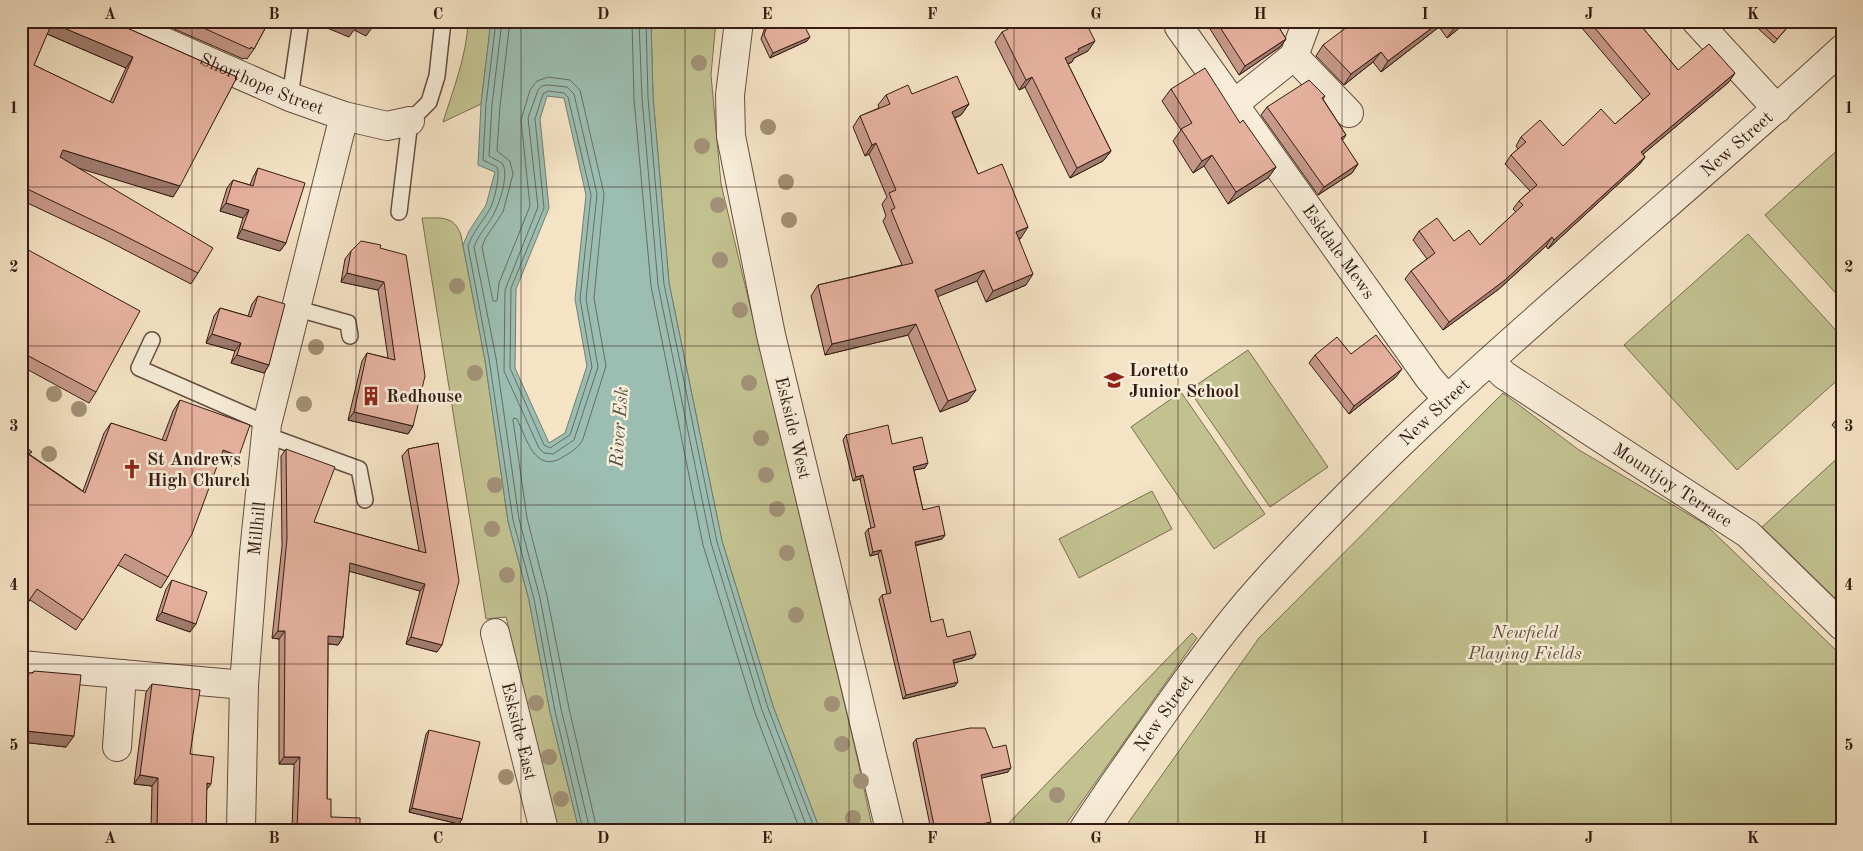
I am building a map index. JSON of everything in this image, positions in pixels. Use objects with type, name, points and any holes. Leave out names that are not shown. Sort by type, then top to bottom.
[{"type":"street","name":"Shorthope Street","points":[[117,21],[290,96],[344,116],[387,126],[410,121]]},
{"type":"street","name":"Eskside West","points":[[739,21],[730,95],[731,136],[771,334],[890,830]]},
{"type":"street","name":"Eskdale Mews","points":[[1180,21],[1179,27],[1429,378],[1447,399]]},
{"type":"street","points":[[1234,104],[1294,56],[1307,21]]},
{"type":"street","points":[[1696,21],[1776,109]]},
{"type":"street","name":"New Street","points":[[1083,830],[1113,784],[1209,650],[1257,591],[1357,485],[1447,399],[1842,49]]},
{"type":"street","points":[[1294,56],[1349,113]]},
{"type":"street","name":"Millhill","points":[[241,830],[244,685],[266,429],[344,116]]},
{"type":"street","name":"Mountjoy Terrace","points":[[1490,361],[1504,375],[1748,534],[1842,626]]},
{"type":"street","name":"Eskside East","points":[[495,633],[544,830]]},
{"type":"street","points":[[21,666],[244,685]]},
{"type":"street","points":[[117,747],[122,674]]},
{"type":"lane","points":[[290,96],[301,21]]},
{"type":"lane","points":[[399,212],[410,121],[429,102],[437,76],[443,21]]},
{"type":"lane","points":[[295,308],[348,323],[350,336]]},
{"type":"lane","points":[[152,340],[139,368],[266,429],[359,469],[365,500]]},
{"type":"green space","points":[[468,21],[491,21],[481,104],[443,122],[465,47]]},
{"type":"green space","points":[[651,21],[716,21],[711,75],[721,184],[873,830],[820,830],[773,706],[722,541],[669,283],[653,97]]},
{"type":"green space","points":[[1842,146],[1842,300],[1765,215]]},
{"type":"green space","points":[[422,218],[446,219],[454,224],[461,235],[485,360],[508,521],[529,600],[550,712],[579,830],[557,830],[506,617],[486,619]]},
{"type":"green space","points":[[1748,234],[1842,337],[1842,376],[1737,470],[1624,345]]},
{"type":"green space","points":[[1248,350],[1328,467],[1270,507],[1189,390]]},
{"type":"green space","points":[[1181,392],[1265,514],[1214,549],[1131,427]]},
{"type":"green space","name":"Newfield Playing Fields","points":[[1503,393],[1579,450],[1705,524],[1842,656],[1842,830],[1123,830],[1259,638]]},
{"type":"green space","points":[[1842,454],[1842,605],[1762,527]]},
{"type":"green space","points":[[1152,491],[1172,529],[1079,578],[1059,539]]},
{"type":"green space","points":[[1192,633],[1197,638],[1062,830],[1002,830]]},
{"type":"water","name":"River Esk","points":[[491,21],[651,21],[653,97],[669,283],[722,541],[773,706],[820,830],[579,830],[550,712],[529,600],[508,521],[485,360],[463,245],[469,231],[486,205],[495,172],[478,165],[481,104]],"holes":[[[547,96],[564,98],[586,195],[575,299],[587,366],[565,433],[549,443],[515,368],[516,289],[549,208],[540,119]]]},
{"type":"building","points":[[21,21],[114,21],[237,77],[180,186],[63,150],[60,157],[213,248],[198,273],[21,186]],"holes":[[[52,23],[133,57],[113,103],[34,65]]]},
{"type":"building","points":[[188,21],[269,21],[254,49],[251,47],[250,49]]},
{"type":"building","points":[[345,21],[359,21],[357,26]]},
{"type":"building","points":[[366,21],[376,21],[374,25]]},
{"type":"building","points":[[769,21],[802,21],[810,37],[773,53],[764,35]]},
{"type":"building","points":[[1024,21],[1085,21],[1095,41],[1065,58],[1111,151],[1077,168],[1032,77],[1026,80],[1002,32]]},
{"type":"building","points":[[1216,21],[1275,21],[1286,39],[1245,66]]},
{"type":"building","points":[[1355,21],[1358,21],[1363,29],[1373,21],[1441,21],[1388,61],[1381,52],[1351,74],[1323,45]]},
{"type":"building","points":[[1450,21],[1462,21],[1455,27]]},
{"type":"building","points":[[1589,21],[1637,21],[1678,70],[1709,44],[1735,73],[1641,152],[1645,157],[1554,240],[1552,237],[1505,280],[1449,322],[1411,271],[1435,253],[1419,231],[1437,218],[1454,241],[1469,230],[1480,245],[1523,205],[1519,201],[1537,185],[1511,155],[1526,142],[1521,137],[1540,120],[1563,146],[1601,109],[1615,124],[1650,94]]},
{"type":"building","points":[[1758,21],[1793,21],[1777,39]]},
{"type":"building","points":[[1205,68],[1240,123],[1243,120],[1276,167],[1236,192],[1212,155],[1202,161],[1181,129],[1192,123],[1171,89]]},
{"type":"building","points":[[957,76],[969,104],[952,112],[978,174],[1002,164],[1028,227],[1016,232],[1033,274],[993,291],[984,270],[935,290],[976,390],[948,401],[916,324],[832,344],[818,285],[913,263],[891,210],[895,208],[889,193],[896,190],[876,143],[872,145],[860,116],[890,104],[886,95],[908,85],[912,94]]},
{"type":"building","points":[[1309,80],[1325,96],[1322,98],[1346,135],[1341,138],[1358,164],[1324,187],[1267,107]]},
{"type":"building","points":[[258,168],[305,183],[286,243],[242,229],[249,210],[226,203],[233,180],[253,186]]},
{"type":"building","points":[[361,241],[381,245],[380,248],[406,255],[425,376],[413,426],[354,412],[367,353],[395,360],[384,282],[347,273],[351,251]]},
{"type":"building","points":[[21,246],[140,311],[96,392],[21,352]]},
{"type":"building","points":[[258,296],[285,304],[269,365],[237,355],[241,343],[212,334],[220,308],[251,317]]},
{"type":"building","points":[[1376,335],[1402,369],[1354,406],[1315,355],[1337,337],[1351,354]]},
{"type":"building","points":[[180,400],[250,425],[239,456],[223,450],[192,534],[168,577],[125,554],[83,620],[37,589],[24,608],[21,605],[21,444],[32,452],[28,454],[85,493],[111,423],[166,441]]},
{"type":"building","points":[[888,425],[892,444],[922,437],[928,463],[913,467],[923,510],[939,506],[945,535],[915,542],[931,622],[943,619],[947,637],[970,631],[976,654],[953,660],[958,682],[906,695],[882,595],[891,593],[881,550],[873,552],[868,529],[875,527],[863,475],[856,477],[846,435]]},
{"type":"building","points":[[438,443],[459,581],[442,645],[411,637],[425,584],[350,563],[343,637],[328,636],[327,799],[331,799],[331,817],[360,818],[360,830],[297,830],[300,757],[284,757],[285,631],[278,631],[287,539],[286,449],[335,467],[314,522],[426,553],[408,449]]},
{"type":"building","points":[[172,580],[207,592],[196,624],[162,612]]},
{"type":"building","points":[[34,671],[81,675],[74,736],[26,731],[27,722],[21,723],[21,673],[33,673]]},
{"type":"building","points":[[152,684],[200,690],[190,754],[214,757],[211,784],[207,783],[206,830],[157,830],[158,778],[140,775]]},
{"type":"building","points":[[970,728],[985,728],[993,748],[1006,745],[1011,768],[981,775],[991,822],[954,830],[935,830],[916,739]]},
{"type":"building","points":[[429,730],[480,742],[462,819],[412,808]]},
{"type":"place","name":"Loretto Junior School","points":[[1114,380]]},
{"type":"place","name":"Redhouse","points":[[371,396]]},
{"type":"place","name":"St Andrews High Church","points":[[132,469]]}]
